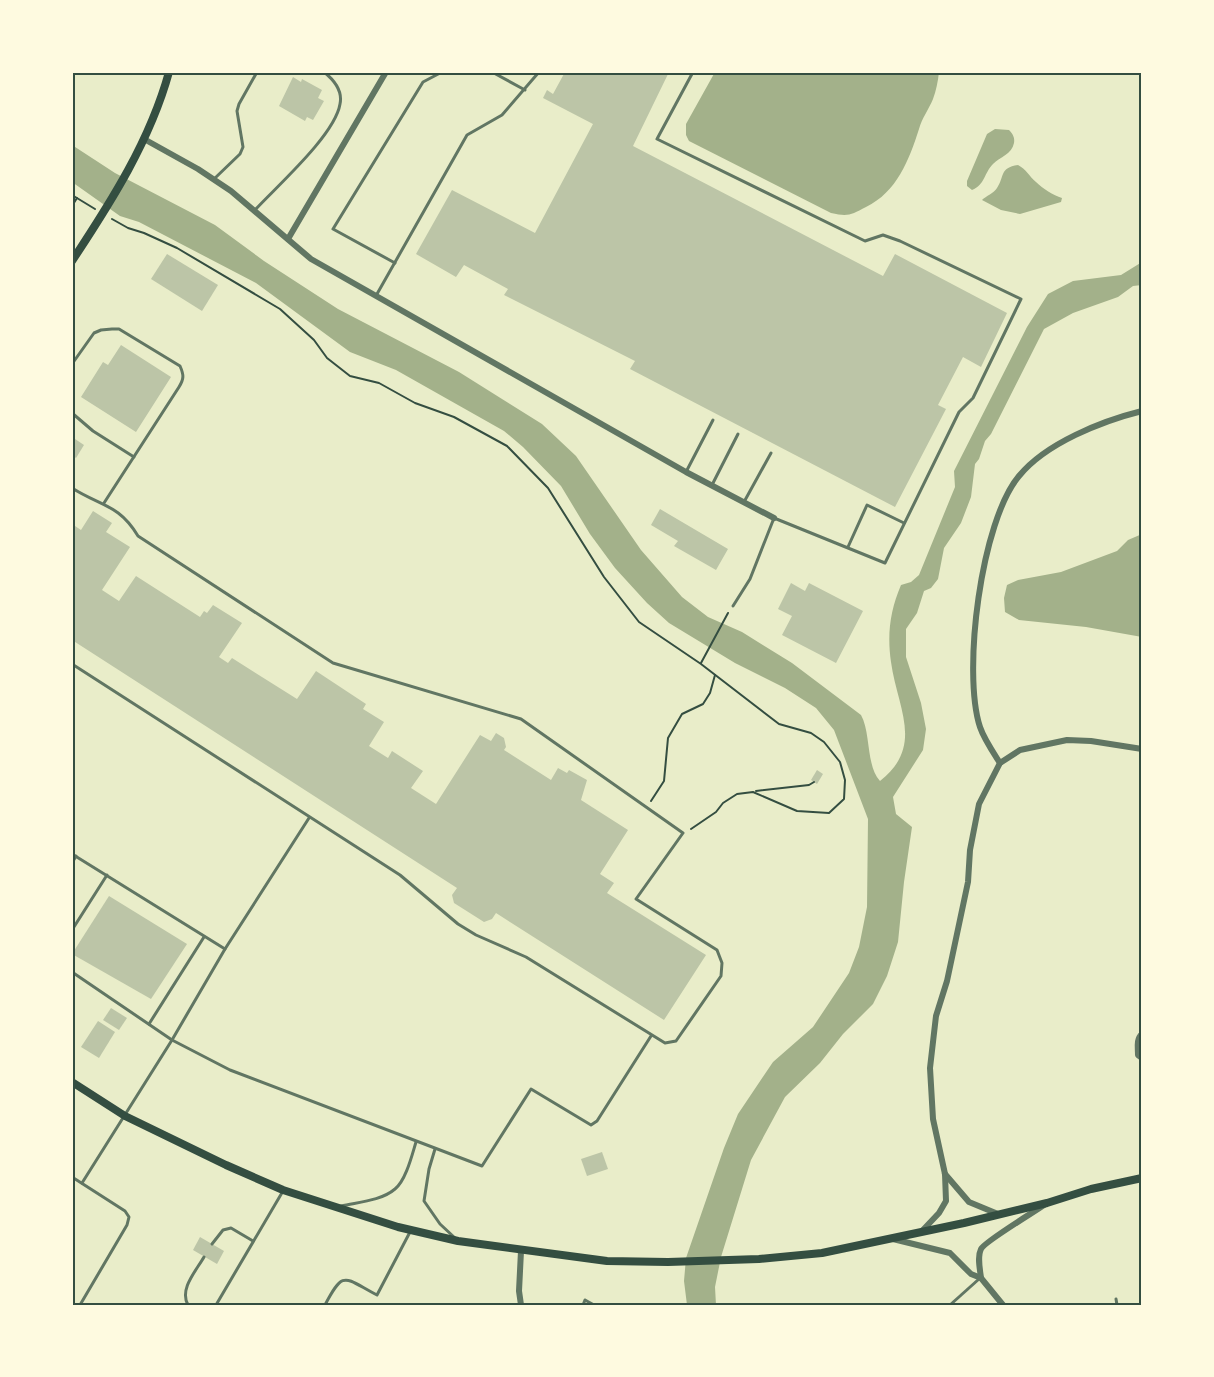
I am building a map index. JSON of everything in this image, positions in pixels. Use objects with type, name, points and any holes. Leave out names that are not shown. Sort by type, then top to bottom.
[{"type":"main road","points":[[72,261],[102,214],[144,139],[156,113],[169,72]]},
{"type":"main road","points":[[72,1082],[125,1116],[226,1165],[284,1190],[410,1230],[458,1241],[607,1261],[668,1263],[759,1259],[822,1253],[1047,1203],[1091,1189],[1142,1178]]},
{"type":"street","points":[[288,239],[386,72]]},
{"type":"street","points":[[144,139],[214,179],[310,259],[686,472],[774,518]]},
{"type":"street","points":[[1000,763],[981,728],[975,703],[974,670],[978,596],[994,523],[1005,495],[1020,474],[1045,453],[1115,418],[1142,411]]},
{"type":"street","points":[[921,1232],[939,1213],[945,1201],[945,1174],[933,1119],[930,1068],[936,1016],[947,981],[966,892],[970,850],[979,804],[1000,763],[1020,750],[1067,740],[1091,741],[1142,749]]},
{"type":"street","points":[[1142,1034],[1139,1036],[1137,1046],[1138,1055],[1142,1058]]},
{"type":"street","points":[[945,1174],[969,1202],[1000,1214]]},
{"type":"street","points":[[981,1278],[979,1264],[981,1248],[990,1239],[1022,1221],[1047,1203]]},
{"type":"street","points":[[891,1239],[950,1253],[970,1274],[981,1278],[1003,1305]]},
{"type":"street","points":[[521,1251],[519,1291],[521,1305]]},
{"type":"lane","points":[[214,179],[240,154],[243,147],[237,111],[257,72]]},
{"type":"lane","points":[[254,211],[316,147],[335,117],[340,106],[340,96],[334,80],[324,72]]},
{"type":"lane","points":[[394,263],[333,229],[423,82],[442,72]]},
{"type":"lane","points":[[492,72],[525,90]]},
{"type":"lane","points":[[376,296],[467,135],[502,115],[538,72]]},
{"type":"lane","points":[[693,72],[657,139],[865,241],[883,235],[900,241],[1021,299],[973,398],[959,412],[885,563],[774,518],[750,579],[733,606]]},
{"type":"lane","points":[[72,364],[94,333],[101,330],[119,329],[180,366],[183,379],[104,503]]},
{"type":"lane","points":[[72,413],[93,431],[134,457]]},
{"type":"lane","points":[[686,472],[713,420]]},
{"type":"lane","points":[[712,485],[738,434]]},
{"type":"lane","points":[[744,502],[771,453]]},
{"type":"lane","points":[[72,488],[104,503],[129,520],[138,536],[333,663],[521,719],[683,833],[636,899],[717,950],[722,963],[721,976],[676,1041],[664,1043],[526,957],[476,935],[458,924],[406,879],[72,664]]},
{"type":"lane","points":[[848,547],[867,505],[904,523]]},
{"type":"lane","points":[[82,1183],[172,1040],[225,950],[310,817]]},
{"type":"lane","points":[[72,863],[74,855],[225,950]]},
{"type":"lane","points":[[72,930],[107,875]]},
{"type":"lane","points":[[149,1024],[204,936]]},
{"type":"lane","points":[[72,972],[172,1040],[230,1070],[482,1166],[531,1089],[591,1125],[597,1121],[651,1036]]},
{"type":"lane","points":[[336,1207],[376,1198],[396,1189],[408,1167],[416,1142]]},
{"type":"lane","points":[[435,1149],[424,1201],[440,1224],[458,1241]]},
{"type":"lane","points":[[72,1177],[125,1211],[129,1217],[127,1225],[80,1305]]},
{"type":"lane","points":[[216,1305],[284,1190]]},
{"type":"lane","points":[[212,1244],[223,1230],[231,1228],[253,1241]]},
{"type":"lane","points":[[325,1305],[341,1280],[347,1280],[377,1295],[410,1230]]},
{"type":"lane","points":[[188,1305],[184,1291],[204,1257]]},
{"type":"lane","points":[[950,1305],[981,1278]]},
{"type":"lane","points":[[1116,1299],[1117,1305]]},
{"type":"lane","points":[[583,1305],[585,1300],[594,1305]]},
{"type":"path","points":[[72,195],[128,228],[177,248],[280,309],[314,340],[327,358],[350,375],[379,383],[415,403],[454,417],[507,446],[548,488],[604,577],[639,622],[700,664],[779,724],[811,733],[824,742],[840,762],[845,780],[844,799],[829,813],[796,811],[753,792]]},
{"type":"path","points":[[72,206],[77,198]]},
{"type":"path","points":[[700,664],[722,621]]},
{"type":"path","points":[[647,808],[664,781],[668,738],[682,714],[702,704],[710,693],[715,675]]},
{"type":"path","points":[[683,833],[716,813],[723,803],[736,794],[808,785],[814,782]]},
{"type":"shaded area","points":[[715,72],[939,72],[933,99],[906,163],[894,184],[877,201],[846,215],[831,213],[689,141],[686,135],[686,124]]},
{"type":"shaded area","points":[[995,129],[1009,130],[1014,138],[1013,147],[990,167],[980,185],[972,190],[967,186],[967,181],[987,134]]},
{"type":"shaded area","points":[[72,145],[115,173],[215,225],[264,261],[338,309],[459,372],[542,424],[576,456],[641,550],[682,597],[708,617],[742,632],[792,663],[861,715],[870,758],[880,781],[894,768],[902,754],[905,740],[905,725],[890,652],[894,604],[901,585],[911,582],[919,575],[955,487],[954,471],[1027,327],[1048,294],[1073,281],[1121,275],[1142,262],[1142,285],[1133,286],[1118,297],[1073,313],[1044,329],[975,464],[971,497],[961,523],[944,548],[938,579],[931,588],[924,591],[917,613],[906,629],[906,657],[921,703],[926,729],[923,750],[893,797],[896,814],[912,827],[898,942],[887,976],[873,1004],[843,1034],[820,1063],[785,1097],[751,1160],[721,1257],[715,1287],[716,1305],[687,1305],[684,1281],[686,1258],[724,1148],[738,1114],[773,1062],[813,1027],[849,973],[859,947],[867,907],[868,819],[834,730],[816,708],[669,623],[615,568],[590,534],[561,486],[504,431],[396,370],[350,352],[256,283],[139,222],[120,216],[72,182]]},
{"type":"shaded area","points":[[1018,165],[1042,187],[1062,198],[1061,202],[1020,214],[1001,210],[982,200],[996,190],[1005,170]]},
{"type":"shaded area","points":[[1142,534],[1142,637],[1086,627],[1019,620],[1005,612],[1004,598],[1007,585],[1018,580],[1061,572],[1117,551],[1128,540]]},
{"type":"building","points":[[565,72],[669,72],[633,146],[883,276],[895,254],[1007,313],[981,367],[963,357],[938,405],[946,409],[895,507],[630,369],[635,361],[504,295],[508,289],[464,265],[456,277],[416,254],[452,190],[535,233],[593,124],[543,98],[547,90],[553,94]]},
{"type":"building","points":[[293,77],[301,82],[302,79],[322,90],[318,98],[324,101],[313,120],[307,117],[305,121],[279,106]]},
{"type":"building","points":[[167,254],[218,285],[202,311],[151,279]]},
{"type":"building","points":[[121,345],[171,377],[136,432],[81,397],[103,362],[108,365]]},
{"type":"building","points":[[72,437],[84,445],[76,458],[72,455]]},
{"type":"building","points":[[660,509],[728,549],[716,570],[674,546],[678,541],[651,525]]},
{"type":"building","points":[[93,511],[112,523],[106,532],[130,547],[102,590],[119,601],[136,576],[200,617],[204,611],[207,613],[213,605],[242,623],[219,657],[228,663],[232,658],[297,699],[316,671],[366,704],[363,709],[384,722],[369,746],[388,758],[392,751],[423,771],[411,788],[436,804],[480,735],[491,741],[496,733],[504,738],[506,747],[504,750],[551,780],[558,768],[567,773],[569,770],[587,780],[581,800],[628,830],[600,874],[614,883],[607,893],[706,955],[664,1020],[496,913],[492,919],[484,922],[454,903],[452,895],[457,888],[72,640],[72,524],[81,530]]},
{"type":"building","points":[[791,583],[805,591],[809,583],[863,611],[836,663],[782,635],[792,616],[778,609]]},
{"type":"building","points":[[817,770],[823,774],[817,784],[811,780]]},
{"type":"building","points":[[109,896],[187,944],[151,999],[72,954]]},
{"type":"building","points":[[111,1008],[127,1018],[119,1030],[103,1020]]},
{"type":"building","points":[[98,1021],[115,1032],[99,1058],[81,1047]]},
{"type":"building","points":[[602,1152],[608,1169],[587,1176],[581,1159]]},
{"type":"building","points":[[200,1237],[224,1251],[217,1264],[193,1250]]}]
